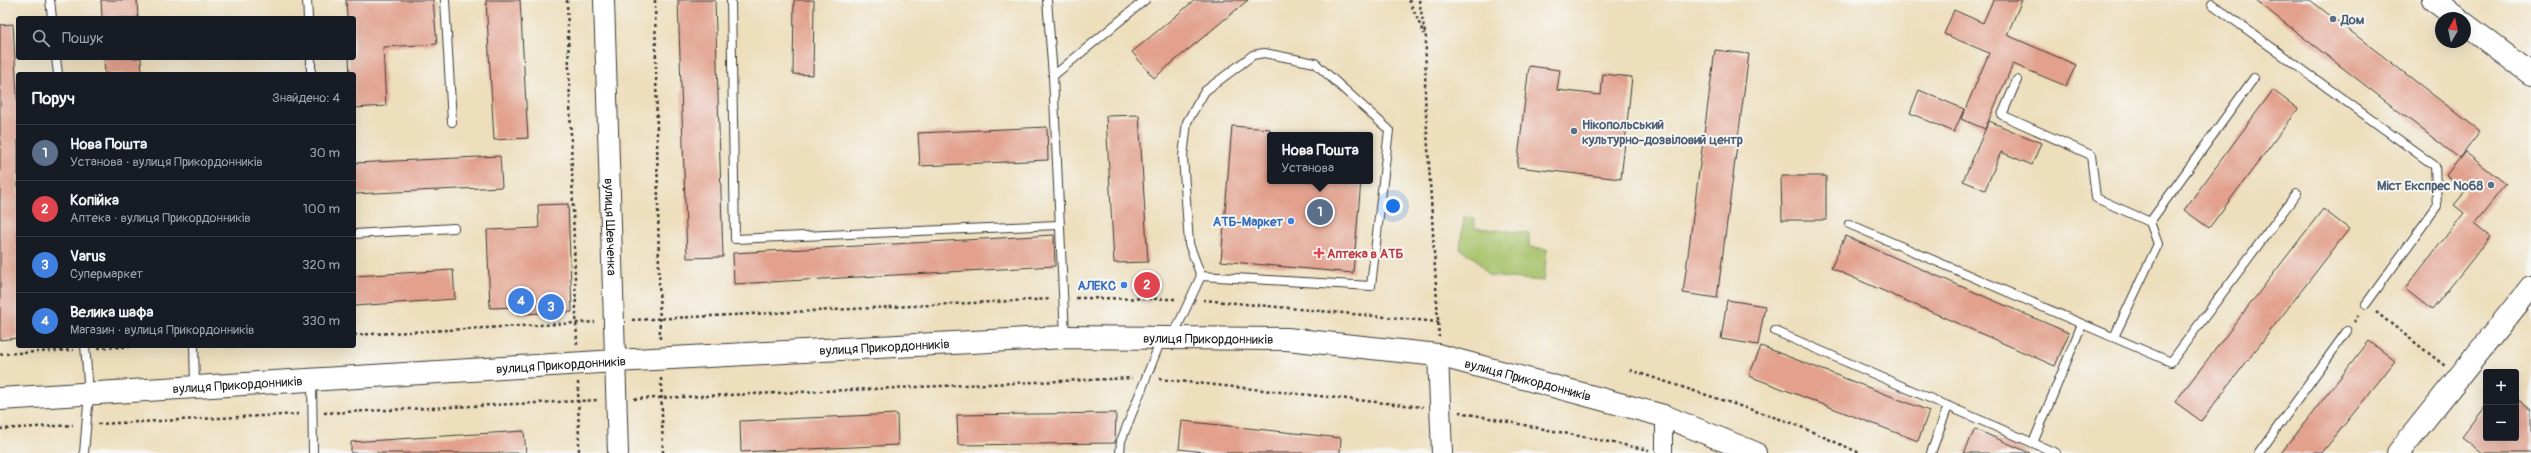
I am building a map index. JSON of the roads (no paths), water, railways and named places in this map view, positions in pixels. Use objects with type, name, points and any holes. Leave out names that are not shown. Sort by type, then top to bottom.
[{"type":"main road","points":[[2434,0],[2449,12]]},
{"type":"main road","points":[[2471,29],[2531,74]]},
{"type":"main road","points":[[2398,453],[2531,287]]},
{"type":"main road","name":"вулиця Прикордонників","points":[[0,399],[578,363],[1065,337],[1287,339],[1438,355],[1664,416],[1755,453]]},
{"type":"street","name":"вулиця Шевченка","points":[[604,0],[618,453]]},
{"type":"street","points":[[1438,355],[1442,453]]},
{"type":"street","points":[[1660,452],[1664,416]]},
{"type":"lane","points":[[50,0],[52,16]]},
{"type":"lane","points":[[307,0],[308,16]]},
{"type":"lane","points":[[445,0],[452,122]]},
{"type":"lane","points":[[731,0],[735,239],[1059,224]]},
{"type":"lane","points":[[1047,0],[1053,76],[1062,298],[1065,337]]},
{"type":"lane","points":[[1053,76],[1145,0]]},
{"type":"lane","points":[[2212,4],[2434,166],[2437,206],[2366,304]]},
{"type":"lane","points":[[1120,453],[1121,441],[1146,377],[1190,299],[1201,276],[1189,244],[1183,157],[1187,122],[1205,91],[1253,55],[1264,53],[1315,63],[1389,130],[1371,286],[1201,276]]},
{"type":"lane","points":[[56,60],[58,72]]},
{"type":"lane","points":[[310,60],[312,72]]},
{"type":"lane","points":[[2150,222],[2254,78]]},
{"type":"lane","points":[[2017,80],[2002,116],[2090,155],[2096,198],[2150,222],[2158,244],[2114,337]]},
{"type":"lane","points":[[1849,224],[2171,362],[2297,193]]},
{"type":"lane","points":[[356,234],[454,228]]},
{"type":"lane","points":[[2033,443],[2082,324]]},
{"type":"lane","points":[[1775,331],[2056,453]]},
{"type":"lane","points":[[2259,453],[2347,331]]},
{"type":"lane","points":[[84,453],[89,393],[85,348]]},
{"type":"lane","points":[[194,348],[195,387]]},
{"type":"lane","points":[[312,380],[313,453]]},
{"type":"lane","points":[[1931,453],[1948,406]]},
{"type":"place","name":"Дом","points":[[2333,19]]},
{"type":"place","name":"Нікопольський культурно-дозвіловий центр","points":[[1574,131]]},
{"type":"place","name":"Міст Експрес №68","points":[[2491,185]]},
{"type":"place","name":"Нова Пошта","points":[[1320,212]]},
{"type":"place","name":"АТБ-Маркет","points":[[1291,221]]},
{"type":"place","name":"Аптека в АТБ","points":[[1319,253]]},
{"type":"place","name":"АЛЕКС","points":[[1124,285]]},
{"type":"place","name":"Копійка","points":[[1147,285]]},
{"type":"place","name":"Велика шафа","points":[[521,301]]},
{"type":"place","name":"Varus","points":[[551,307]]}]
